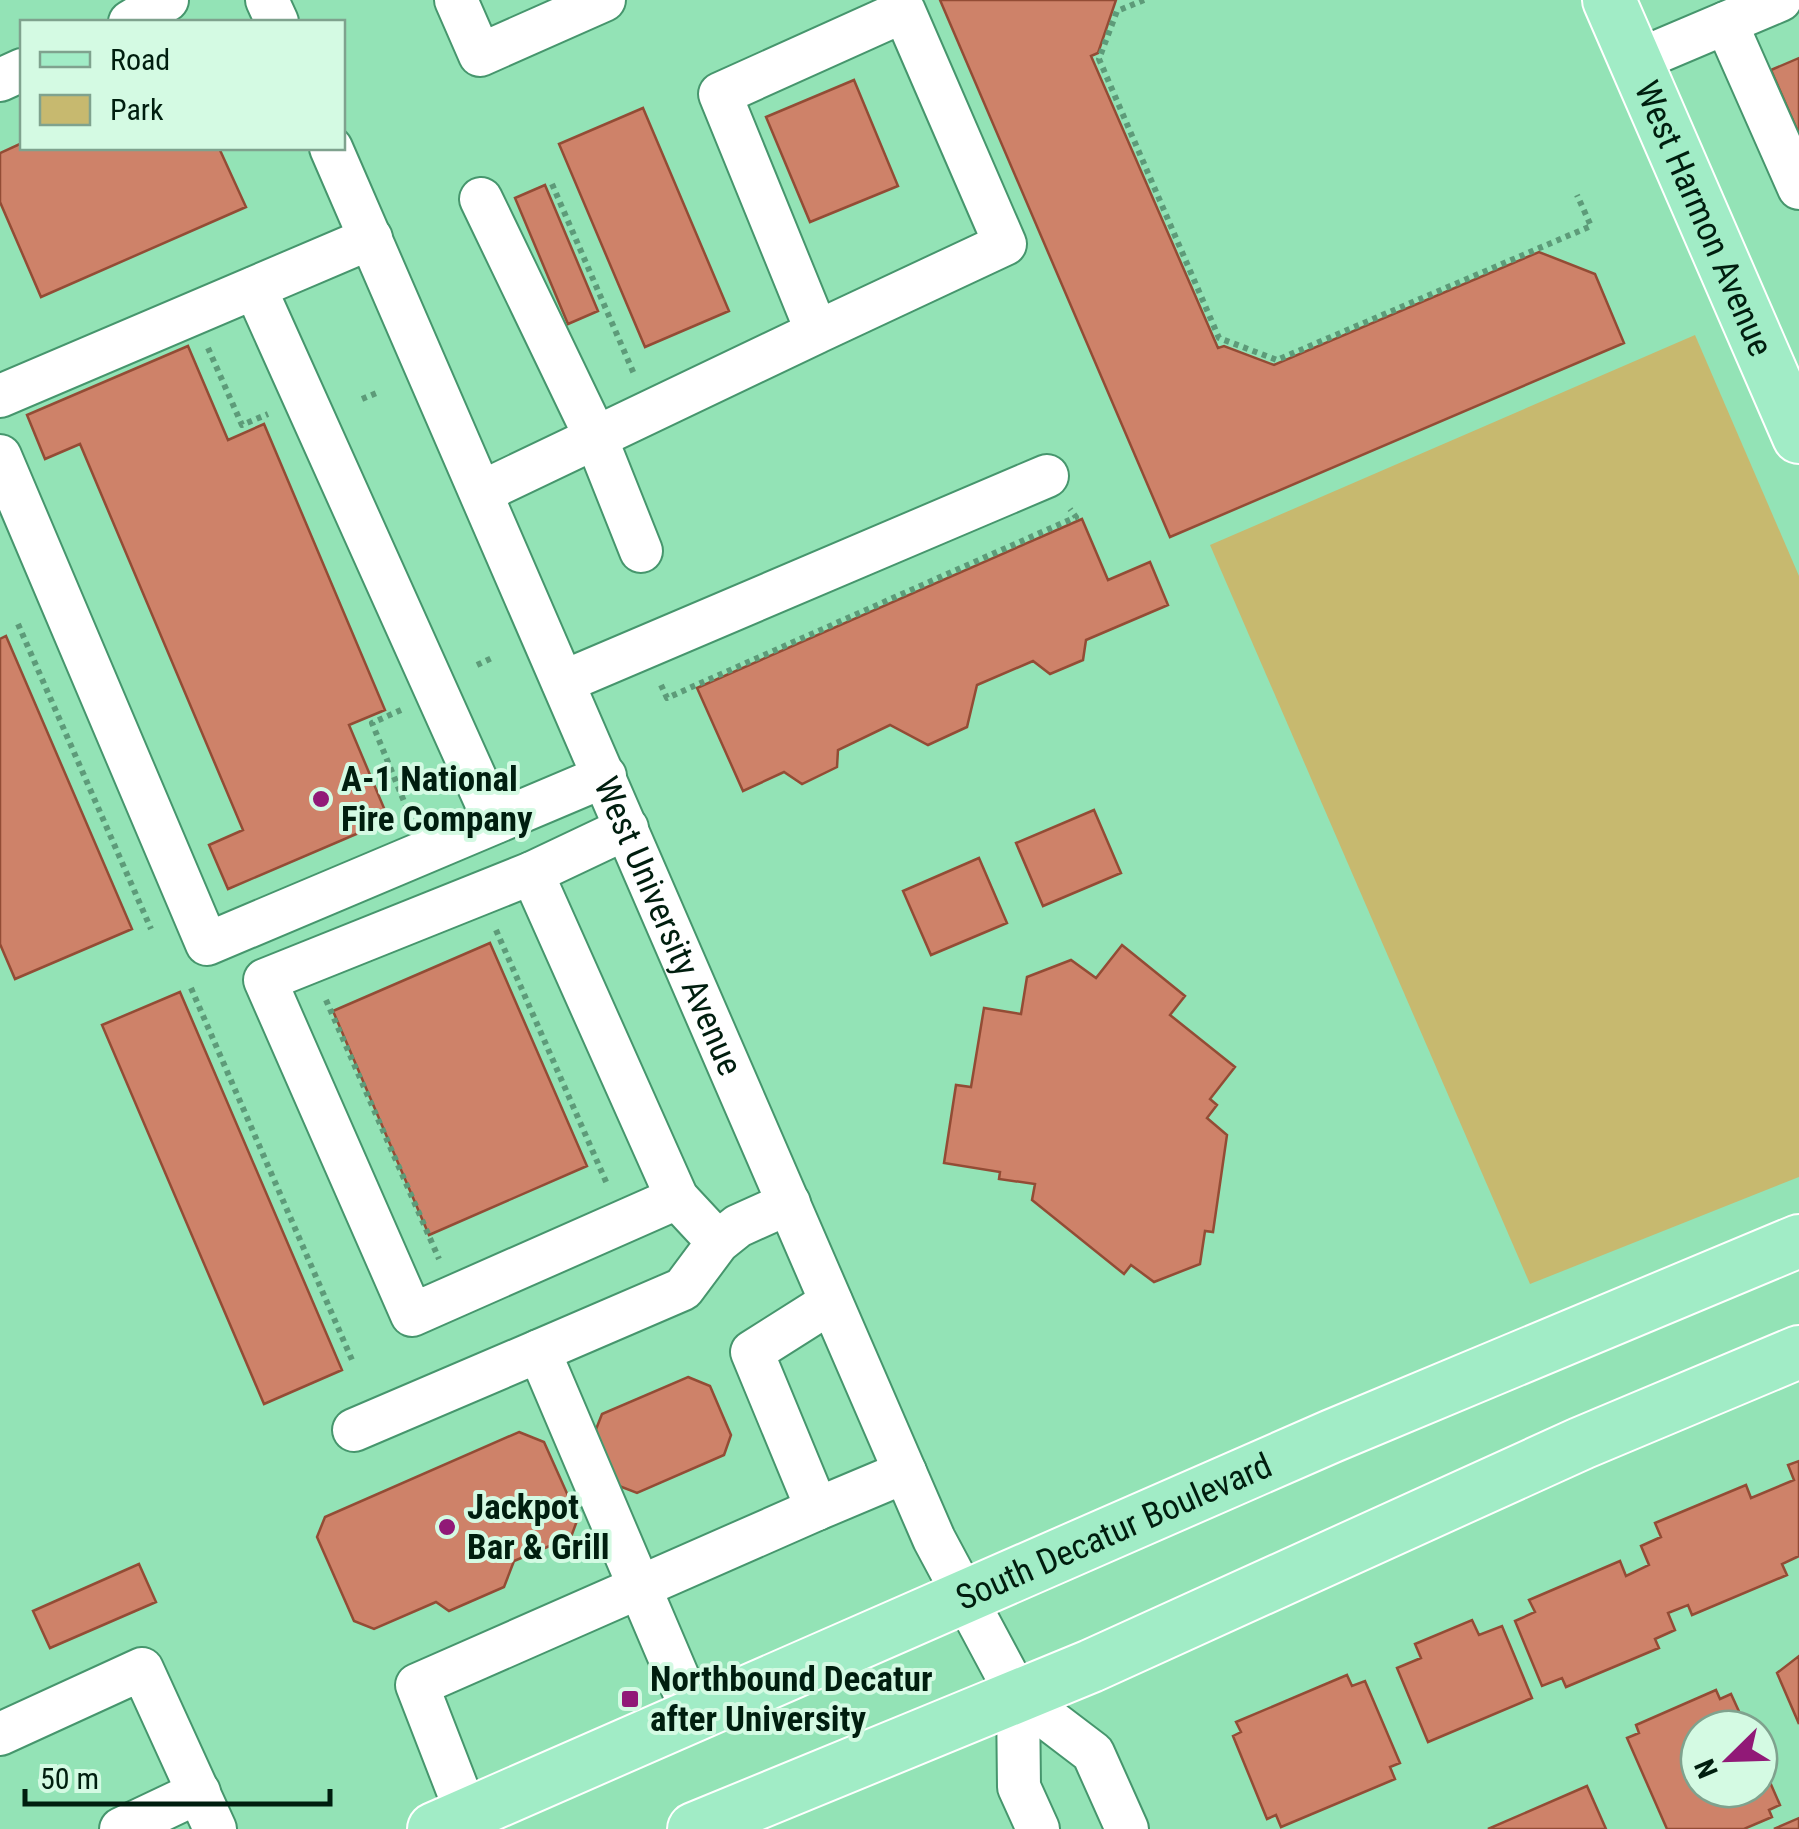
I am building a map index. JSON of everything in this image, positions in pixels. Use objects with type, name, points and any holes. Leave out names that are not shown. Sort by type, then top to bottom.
[{"type":"main road","name":"West Harmon Avenue","points":[[1609,0],[1799,438]]},
{"type":"main road","name":"South Decatur Boulevard","points":[[451,1821],[1332,1436],[1799,1241]]},
{"type":"main road","points":[[694,1829],[1018,1696],[1582,1443],[1799,1352]]},
{"type":"street","points":[[456,0],[480,55],[604,0]]},
{"type":"street","points":[[1636,62],[1780,0]]},
{"type":"street","points":[[482,492],[1005,244],[904,11],[720,94],[816,332]]},
{"type":"street","points":[[1726,23],[1799,188]]},
{"type":"street","name":"West University Avenue","points":[[332,150],[905,1472],[1018,1696]]},
{"type":"street","points":[[481,199],[596,438],[641,551]]},
{"type":"street","points":[[0,396],[371,238]]},
{"type":"street","points":[[255,288],[495,822]]},
{"type":"street","points":[[0,456],[207,944],[605,776]]},
{"type":"street","points":[[564,682],[1047,476]]},
{"type":"street","points":[[627,828],[532,873],[265,980],[412,1315],[677,1198]]},
{"type":"street","points":[[532,873],[677,1198],[718,1242]]},
{"type":"street","points":[[354,1430],[684,1289],[718,1242],[738,1226],[788,1204]]},
{"type":"street","points":[[817,1509],[752,1352],[832,1302]]},
{"type":"street","points":[[539,1351],[694,1715]]},
{"type":"street","points":[[451,1821],[417,1685],[905,1472]]},
{"type":"street","points":[[0,1734],[142,1668],[207,1810],[121,1829]]},
{"type":"street","points":[[1018,1696],[1019,1787],[1038,1829]]},
{"type":"street","points":[[1018,1696],[1093,1752],[1127,1829]]},
{"type":"path","points":[[1144,0],[1117,11],[1098,59],[1219,338],[1277,360],[1590,226],[1578,195]]},
{"type":"path","points":[[552,184],[650,412]]},
{"type":"path","points":[[206,343],[242,425],[277,410]]},
{"type":"path","points":[[362,399],[378,392]]},
{"type":"path","points":[[646,646],[667,698],[1076,517],[1047,476]]},
{"type":"path","points":[[18,624],[151,929]]},
{"type":"path","points":[[477,664],[494,658]]},
{"type":"path","points":[[397,690],[404,708],[372,723],[416,831]]},
{"type":"path","points":[[492,921],[624,1222]]},
{"type":"path","points":[[191,988],[352,1360]]},
{"type":"path","points":[[323,992],[447,1276]]},
{"type":"green space","points":[[1695,335],[1799,576],[1799,1177],[1530,1284],[1210,545]]},
{"type":"building","points":[[940,0],[1116,0],[1098,53],[1091,56],[1218,348],[1224,346],[1274,365],[1539,252],[1595,274],[1624,343],[1170,537]]},
{"type":"building","points":[[1799,58],[1799,134],[1771,70]]},
{"type":"building","points":[[854,80],[898,186],[810,222],[766,117]]},
{"type":"building","points":[[643,108],[729,311],[645,347],[559,144]]},
{"type":"building","points":[[20,144],[20,150],[220,150],[246,207],[41,297],[0,202],[0,153]]},
{"type":"building","points":[[545,185],[598,311],[568,324],[515,198]]},
{"type":"building","points":[[188,346],[228,440],[264,424],[385,710],[349,725],[389,820],[228,889],[209,845],[243,830],[80,444],[45,459],[27,415]]},
{"type":"building","points":[[1082,519],[1108,580],[1150,562],[1168,605],[1086,640],[1083,660],[1050,674],[1033,661],[977,685],[967,727],[928,745],[890,725],[838,750],[837,767],[802,784],[784,772],[743,791],[697,688]]},
{"type":"building","points":[[6,636],[132,929],[15,979],[0,944],[0,639]]},
{"type":"building","points":[[1094,810],[1121,873],[1043,906],[1016,843]]},
{"type":"building","points":[[979,858],[1007,923],[931,955],[903,891]]},
{"type":"building","points":[[490,943],[587,1166],[429,1235],[333,1011]]},
{"type":"building","points":[[1122,945],[1185,996],[1170,1015],[1235,1067],[1210,1099],[1217,1105],[1207,1118],[1227,1135],[1213,1232],[1205,1231],[1200,1264],[1154,1282],[1131,1265],[1124,1274],[1032,1200],[1035,1184],[999,1179],[1000,1172],[944,1163],[956,1085],[971,1087],[984,1008],[1021,1014],[1027,977],[1071,960],[1096,978]]},
{"type":"building","points":[[180,992],[342,1370],[264,1404],[102,1025]]},
{"type":"building","points":[[688,1377],[710,1386],[731,1435],[724,1455],[637,1493],[614,1484],[593,1437],[602,1414]]},
{"type":"building","name":"Jackpot Bar & Grill","points":[[519,1432],[544,1442],[578,1518],[571,1537],[514,1561],[504,1587],[449,1611],[436,1602],[374,1629],[354,1621],[317,1537],[325,1517]]},
{"type":"building","points":[[1799,1461],[1799,1556],[1782,1564],[1787,1575],[1692,1615],[1688,1605],[1668,1613],[1675,1630],[1655,1639],[1659,1648],[1566,1687],[1562,1678],[1542,1686],[1515,1621],[1535,1612],[1529,1600],[1620,1561],[1626,1576],[1649,1565],[1641,1546],[1661,1537],[1655,1523],[1746,1485],[1751,1498],[1794,1480],[1788,1465]]},
{"type":"building","points":[[139,1564],[156,1602],[50,1648],[33,1611]]},
{"type":"building","points":[[1472,1620],[1479,1635],[1502,1626],[1532,1698],[1428,1742],[1397,1668],[1421,1658],[1415,1644]]},
{"type":"building","points":[[1799,1656],[1799,1724],[1777,1673]]},
{"type":"building","points":[[1347,1675],[1352,1686],[1365,1681],[1400,1763],[1390,1767],[1395,1779],[1281,1827],[1276,1815],[1267,1819],[1233,1736],[1241,1732],[1236,1722]]},
{"type":"building","points":[[1716,1690],[1720,1699],[1731,1694],[1738,1709],[1679,1709],[1679,1809],[1771,1809],[1772,1817],[1744,1829],[1667,1829],[1627,1738],[1639,1733],[1636,1725]]},
{"type":"building","points":[[1587,1786],[1606,1829],[1488,1829]]},
{"type":"building","points":[[1799,1818],[1799,1829],[1774,1829]]},
{"type":"place","name":"A-1 National Fire Company","points":[[321,799]]},
{"type":"place","name":"Jackpot Bar & Grill","points":[[447,1527]]},
{"type":"place","name":"Northbound Decatur after University","points":[[630,1699]]}]
